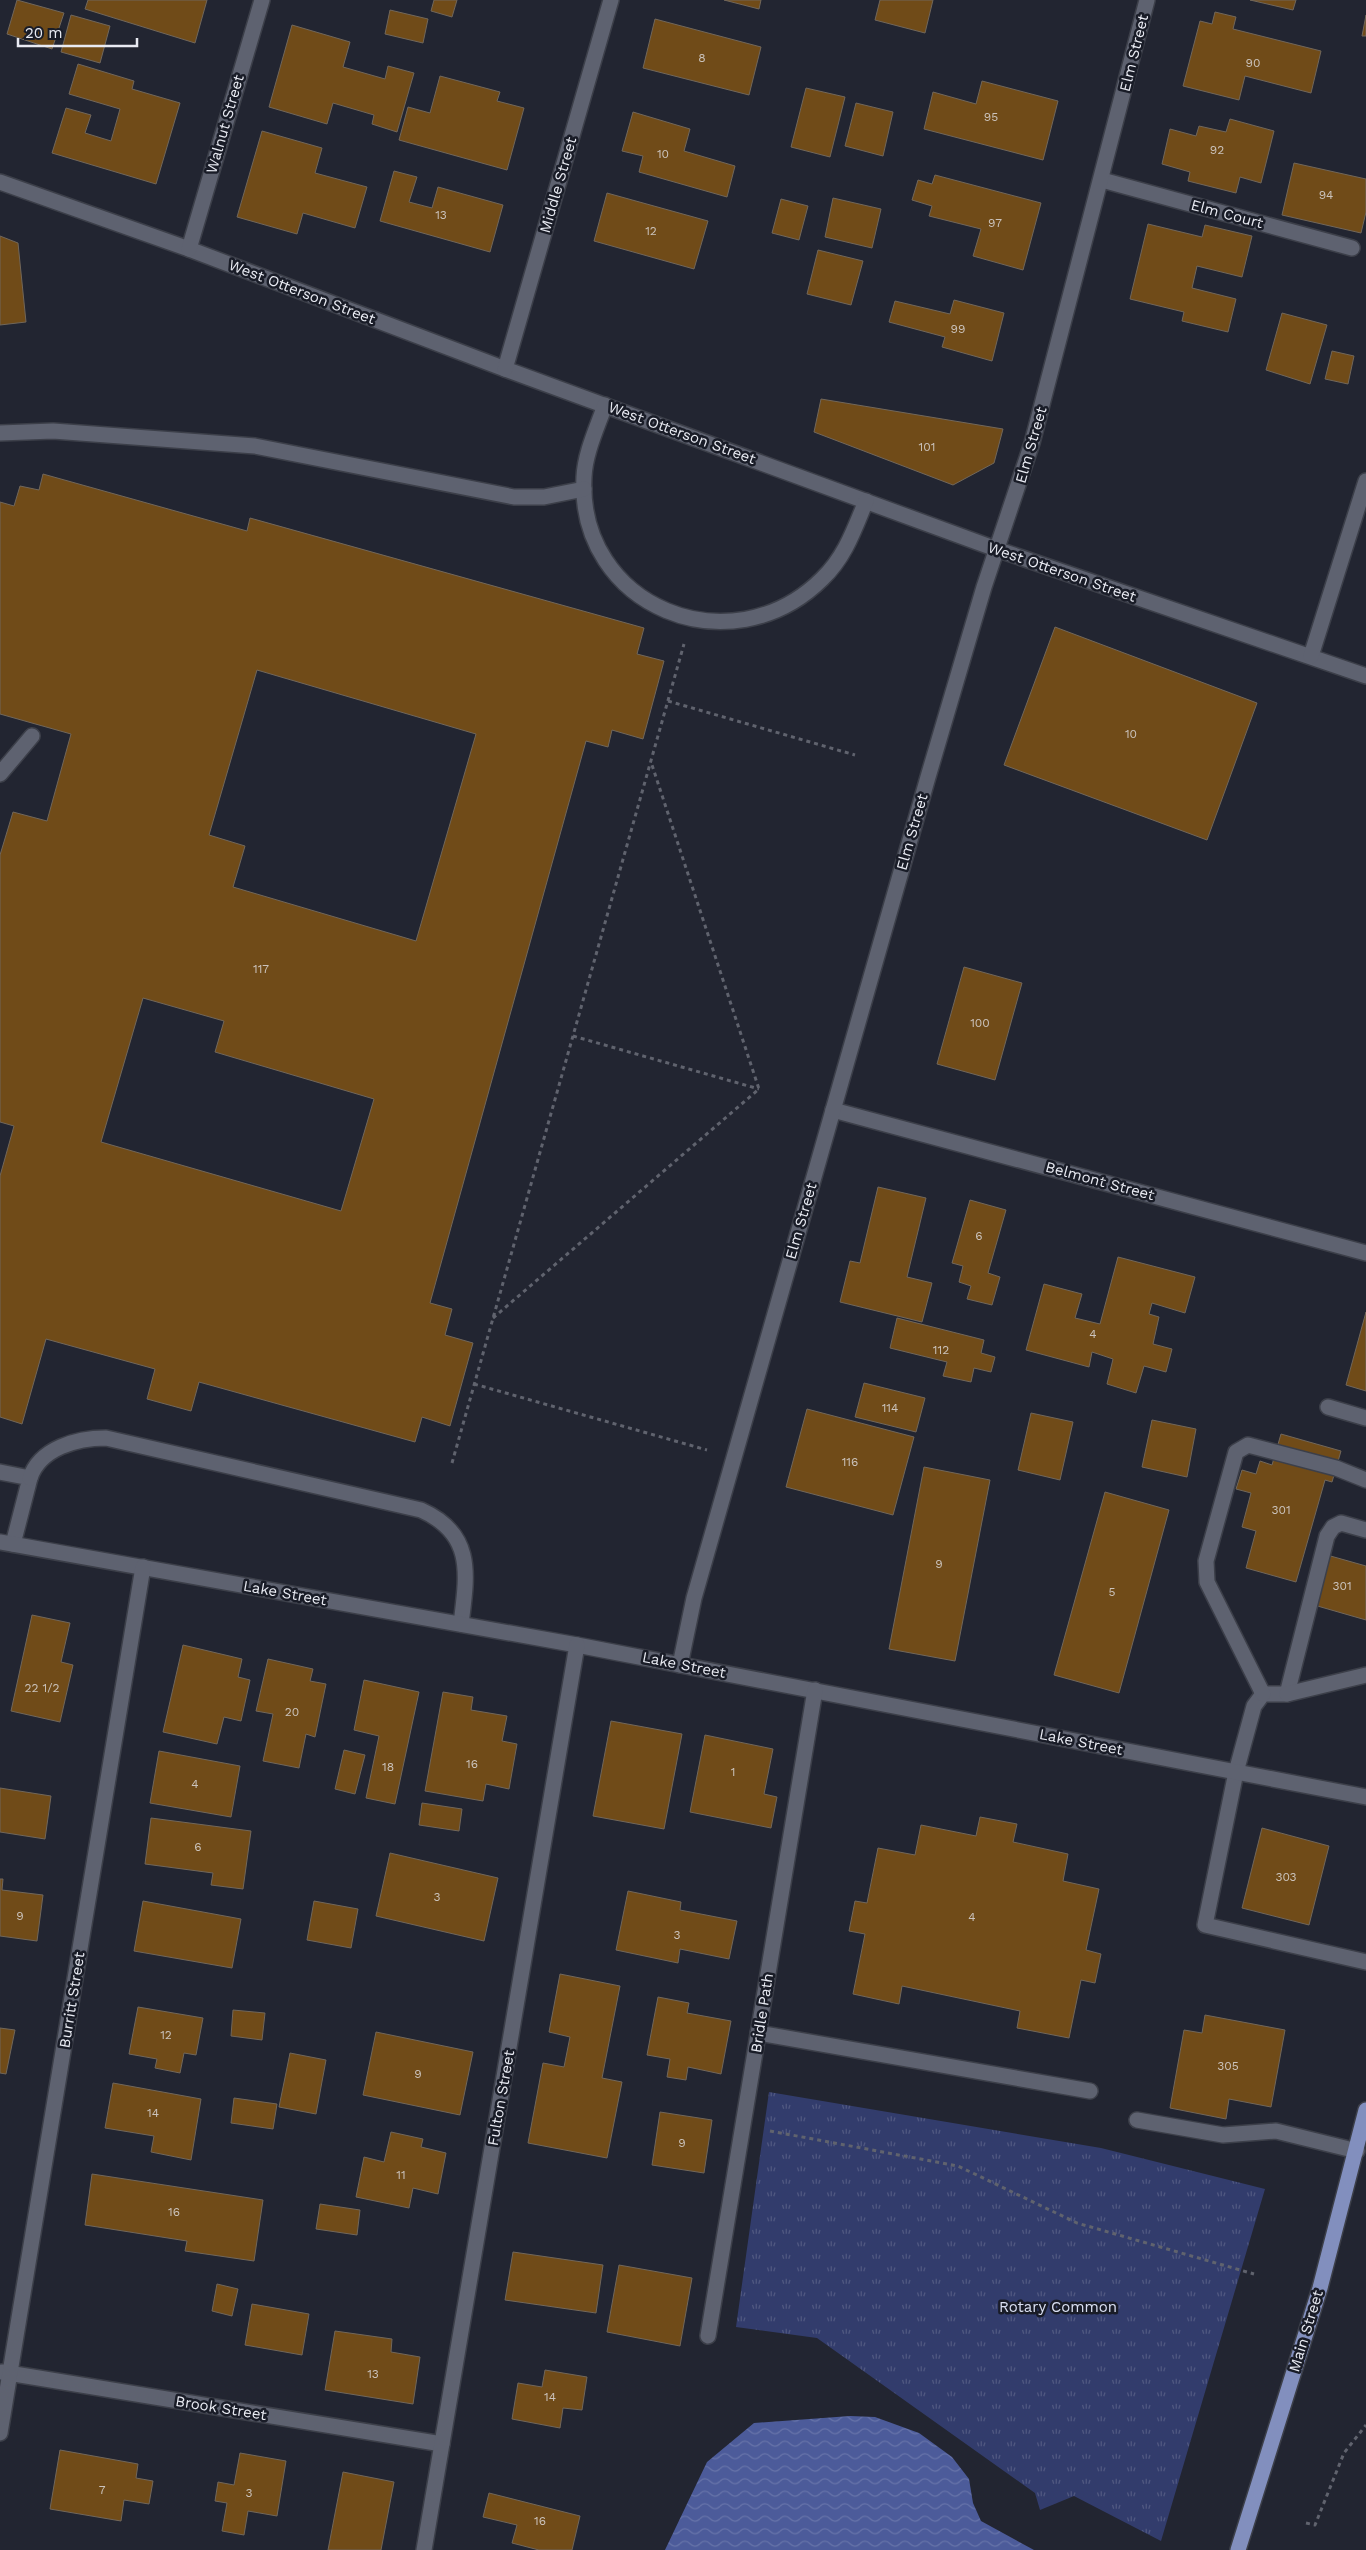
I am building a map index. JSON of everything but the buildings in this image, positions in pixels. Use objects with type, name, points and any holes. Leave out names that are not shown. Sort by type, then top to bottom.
[{"type":"main road","name":"Main Street","points":[[1238,2550],[1320,2288],[1357,2151],[1366,2110]]},
{"type":"street","name":"Walnut Street","points":[[189,249],[262,0]]},
{"type":"street","name":"Middle Street","points":[[505,369],[611,0]]},
{"type":"street","name":"Elm Street","points":[[680,1665],[694,1598],[928,777],[996,549],[1032,443],[1102,180],[1147,0]]},
{"type":"street","name":"Elm Court","points":[[1102,180],[1352,248]]},
{"type":"street","name":"West Otterson Street","points":[[0,182],[189,249],[505,369],[996,549],[1366,676]]},
{"type":"street","points":[[605,405],[584,468],[584,489],[592,533],[608,563],[627,586],[664,610],[691,619],[719,623],[763,616],[789,605],[822,580],[839,559],[851,539],[866,501]]},
{"type":"street","points":[[0,433],[52,431],[255,446],[514,496],[544,497],[584,489]]},
{"type":"street","points":[[1311,656],[1366,481]]},
{"type":"street","points":[[0,774],[32,736]]},
{"type":"street","name":"Belmont Street","points":[[833,1110],[1366,1253]]},
{"type":"street","points":[[1328,1407],[1366,1418]]},
{"type":"street","points":[[6,1543],[36,1464],[48,1454],[76,1443],[106,1438],[421,1510],[449,1528],[461,1546],[466,1578],[461,1624]]},
{"type":"street","points":[[1263,1694],[1207,1582],[1206,1561],[1236,1452],[1248,1445],[1336,1468],[1366,1480]]},
{"type":"street","points":[[0,1472],[30,1478]]},
{"type":"street","points":[[1287,1694],[1327,1536],[1333,1527],[1341,1523],[1366,1530]]},
{"type":"street","name":"Lake Street","points":[[6,1543],[577,1645],[1366,1797]]},
{"type":"street","name":"Burritt Street","points":[[0,2433],[5,2373],[143,1567]]},
{"type":"street","name":"Fulton Street","points":[[424,2550],[577,1645]]},
{"type":"street","points":[[1263,1694],[1287,1694],[1366,1675]]},
{"type":"street","name":"Bridle Path","points":[[708,2336],[815,1690]]},
{"type":"street","points":[[1263,1694],[1254,1706],[1236,1772],[1205,1925],[1366,1962]]},
{"type":"street","points":[[758,2033],[1090,2091]]},
{"type":"street","points":[[1137,2120],[1223,2136],[1276,2131],[1357,2151]]},
{"type":"street","name":"Brook Street","points":[[5,2373],[442,2444]]},
{"type":"path","points":[[452,1463],[691,619]]},
{"type":"path","points":[[668,701],[855,755]]},
{"type":"path","points":[[650,760],[759,1089]]},
{"type":"path","points":[[572,1036],[759,1089]]},
{"type":"path","points":[[492,1319],[759,1089]]},
{"type":"path","points":[[474,1384],[734,1458]]},
{"type":"path","points":[[743,2126],[958,2166],[1077,2223],[1254,2274]]},
{"type":"path","points":[[1306,2523],[1315,2525],[1344,2453],[1366,2425]]},
{"type":"green space","name":"Rotary Common","points":[[769,2092],[1101,2148],[1265,2189],[1161,2541],[1074,2496],[1040,2510],[1035,2493],[817,2338],[736,2327]]},
{"type":"water","points":[[850,2416],[875,2417],[919,2433],[952,2457],[969,2479],[973,2503],[981,2521],[1034,2550],[665,2550],[707,2462],[754,2423]]}]
